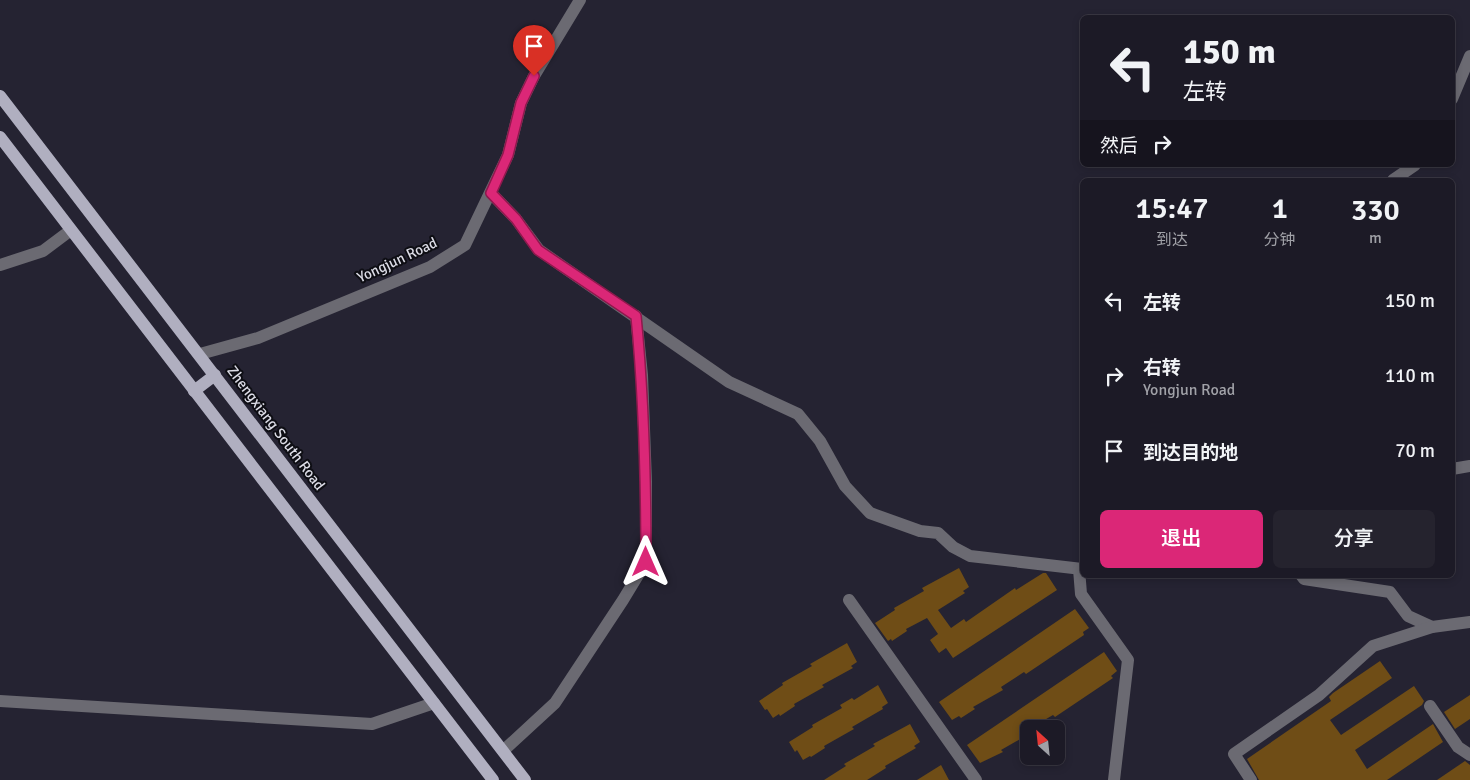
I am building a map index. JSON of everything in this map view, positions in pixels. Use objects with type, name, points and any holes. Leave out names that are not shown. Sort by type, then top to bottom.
[{"type":"main road","name":"Zhengxiang South Road","points":[[0,96],[200,354],[525,780]]},
{"type":"main road","points":[[0,137],[493,780]]},
{"type":"main road","points":[[194,391],[215,375]]},
{"type":"street","name":"Yongjun Road","points":[[200,354],[258,338],[430,267],[465,245],[508,155],[521,103],[534,76],[580,0]]},
{"type":"street","points":[[1455,92],[1470,56]]},
{"type":"street","points":[[1396,178],[1412,167]]},
{"type":"street","points":[[491,193],[516,219],[538,250],[729,382],[798,414],[820,441],[845,486],[870,513],[920,531],[938,533],[952,547],[970,556],[1080,569]]},
{"type":"street","points":[[0,265],[43,252],[71,230]]},
{"type":"street","points":[[503,751],[555,703],[624,600],[646,562],[646,482],[642,375],[636,316]]},
{"type":"street","points":[[1455,468],[1470,466]]},
{"type":"street","points":[[1081,578],[1081,594],[1128,660],[1114,780]]},
{"type":"street","points":[[1303,578],[1390,592],[1408,616],[1432,627]]},
{"type":"street","points":[[849,600],[976,780]]},
{"type":"street","points":[[1251,780],[1234,754],[1319,695],[1373,646],[1432,627],[1470,622]]},
{"type":"street","points":[[0,701],[372,724],[434,703]]},
{"type":"street","points":[[1430,706],[1458,747],[1470,755]]},
{"type":"building","points":[[959,568],[969,587],[963,591],[965,593],[938,610],[951,628],[964,619],[966,622],[1015,588],[1016,590],[1043,573],[1046,573],[1057,590],[953,658],[946,648],[939,653],[930,640],[938,634],[927,618],[906,629],[907,631],[892,641],[891,639],[888,641],[875,623],[895,610],[894,608],[924,591],[922,588]]},
{"type":"building","points":[[1075,609],[1089,628],[1083,632],[1084,635],[1026,674],[1024,672],[1001,687],[1003,690],[973,707],[975,709],[961,718],[959,716],[952,720],[939,702]]},
{"type":"building","points":[[847,643],[857,662],[851,666],[853,668],[822,685],[824,687],[794,704],[795,706],[780,716],[779,714],[773,718],[767,709],[765,710],[759,701],[783,685],[782,683],[812,666],[810,664]]},
{"type":"building","points":[[1104,652],[1117,671],[1111,676],[1113,678],[1055,717],[1053,715],[1044,720],[1020,720],[1020,739],[1001,750],[1003,752],[980,763],[967,745]]},
{"type":"building","points":[[1380,661],[1392,678],[1330,720],[1341,735],[1414,686],[1424,701],[1422,705],[1355,750],[1367,769],[1433,724],[1443,742],[1387,780],[1259,780],[1247,759],[1331,701],[1329,697],[1333,693]]},
{"type":"building","points":[[878,685],[888,703],[882,707],[883,709],[852,727],[854,729],[824,746],[825,748],[811,757],[803,760],[797,750],[795,752],[789,742],[813,727],[812,725],[842,708],[840,705],[852,698],[854,700]]},
{"type":"building","points":[[1470,695],[1470,719],[1455,729],[1444,712]]},
{"type":"building","points":[[910,724],[920,742],[914,746],[916,748],[885,766],[886,768],[867,780],[824,780],[846,766],[844,764],[875,746],[873,744]]},
{"type":"building","points":[[1465,761],[1470,765],[1470,780],[1437,780]]},
{"type":"building","points":[[941,765],[949,780],[917,780]]},
{"type":"route","points":[[534,76],[521,103],[508,155],[491,193],[516,219],[538,250],[636,316],[642,375],[646,482],[646,562]]}]
